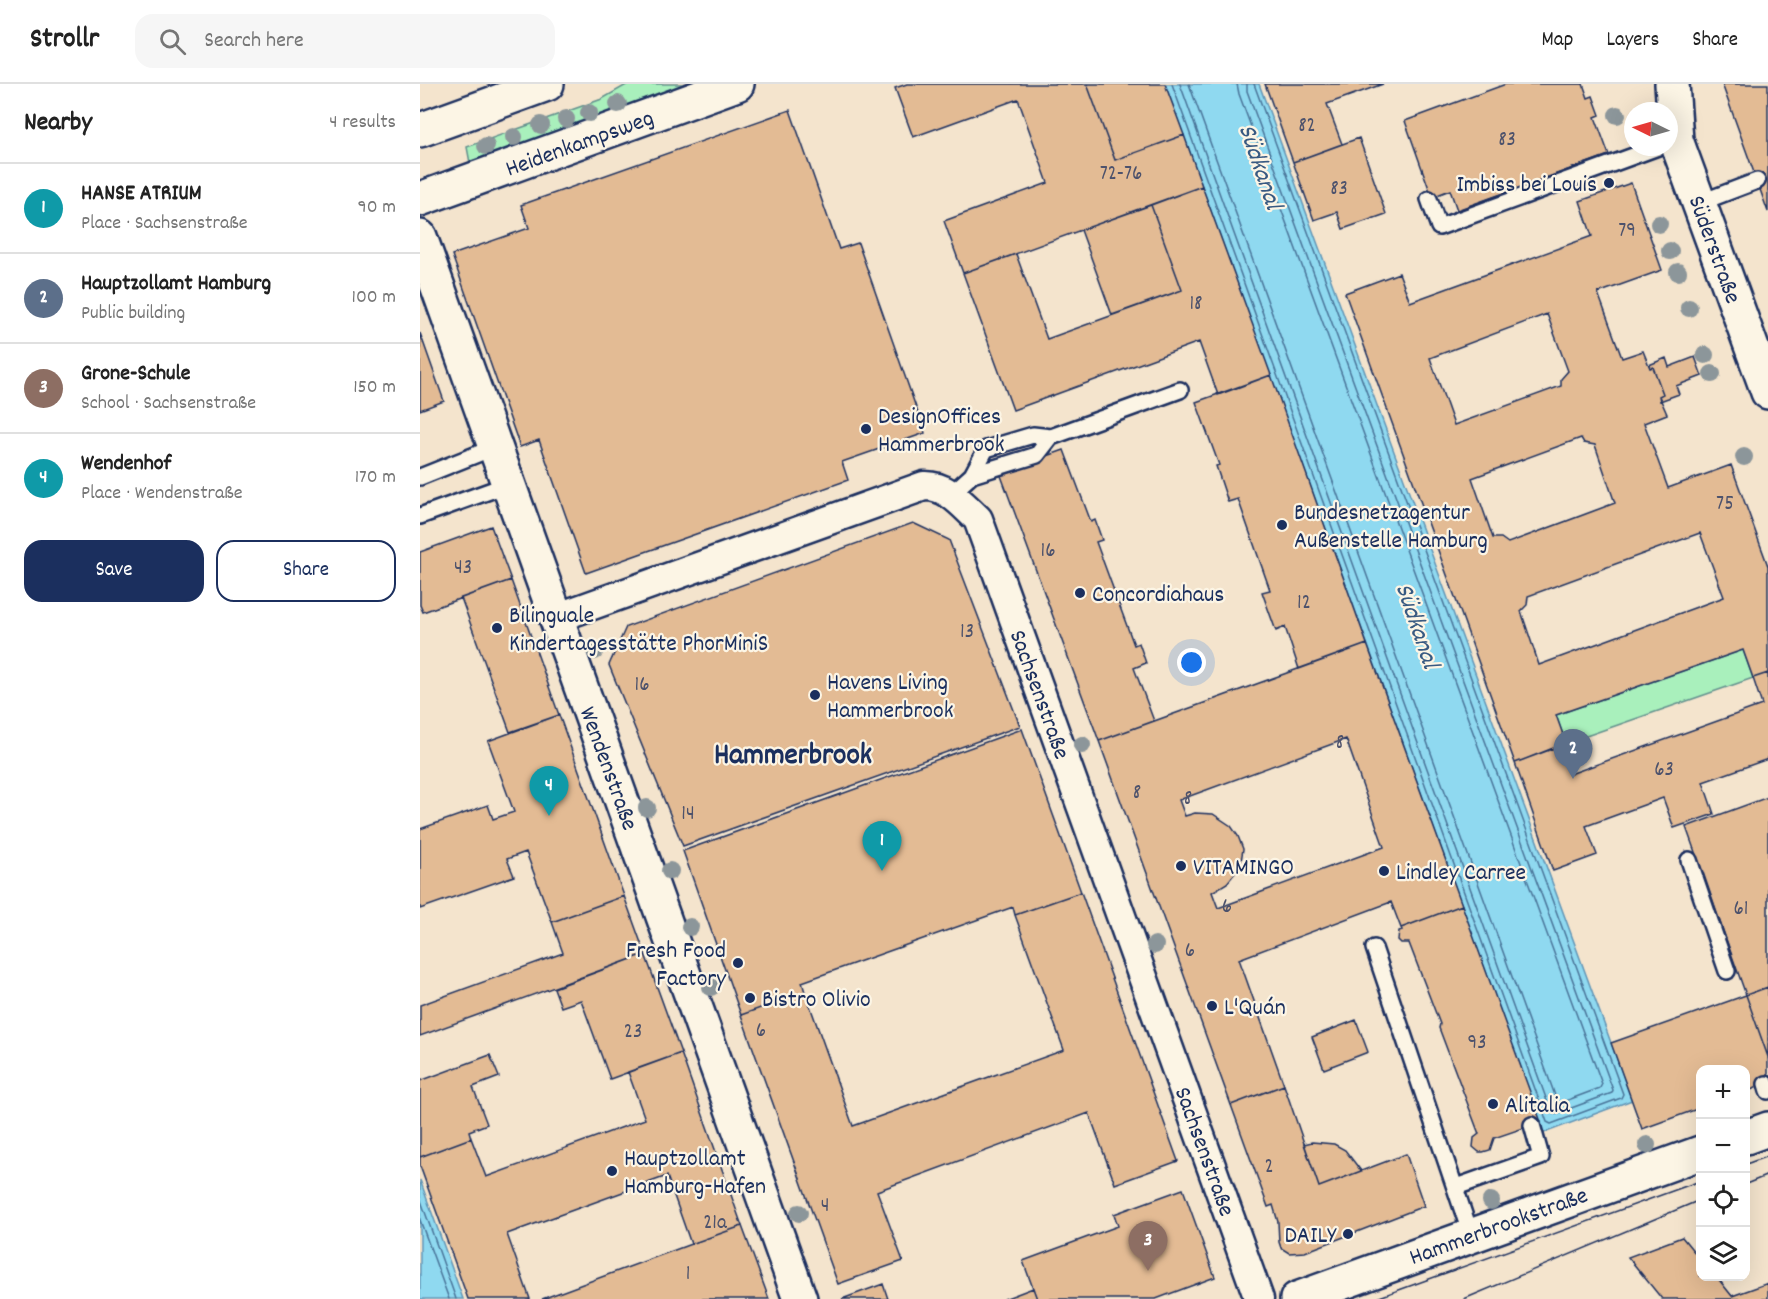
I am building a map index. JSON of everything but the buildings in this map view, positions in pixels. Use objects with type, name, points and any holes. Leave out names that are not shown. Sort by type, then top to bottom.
[{"type":"street","points":[[420,130],[547,84]]},
{"type":"street","name":"Heidenkampsweg","points":[[420,200],[738,84]]},
{"type":"street","points":[[1648,84],[1657,102]]},
{"type":"street","name":"Süderstraße","points":[[1671,102],[1672,84]]},
{"type":"street","name":"Süderstraße","points":[[1676,156],[1699,202],[1759,340],[1768,392]]},
{"type":"street","name":"Wendenstraße","points":[[420,237],[800,1299]]},
{"type":"street","name":"Sachsenstraße","points":[[556,618],[916,488],[934,486],[951,494],[978,519],[1260,1299]]},
{"type":"street","points":[[1750,1136],[1768,1129]]},
{"type":"street","name":"Hammerbrookstraße","points":[[1297,1299],[1696,1155]]},
{"type":"lane","points":[[1429,199],[1439,227],[1624,156]]},
{"type":"lane","points":[[1699,202],[1757,181]]},
{"type":"lane","points":[[951,494],[972,475],[1037,455],[1051,437],[1180,390]]},
{"type":"lane","points":[[420,477],[495,447]]},
{"type":"lane","points":[[420,516],[509,484]]},
{"type":"lane","points":[[1689,860],[1727,970]]},
{"type":"lane","points":[[1374,948],[1472,1235]]},
{"type":"lane","points":[[1456,1187],[1541,1157],[1532,1125]]},
{"type":"green space","points":[[628,84],[691,84],[470,163],[467,147],[602,99]]},
{"type":"green space","points":[[1743,650],[1753,678],[1566,743],[1556,715]]},
{"type":"water","name":"Südkanal","points":[[1165,84],[1259,84],[1632,1100],[1544,1133]]},
{"type":"water","points":[[420,1180],[463,1299],[420,1299]]},
{"type":"tram line","points":[[1750,1163],[1768,1156]]},
{"type":"tram line","points":[[1750,1182],[1768,1175]]},
{"type":"tram line","points":[[1374,1299],[1696,1182]]},
{"type":"tram line","points":[[1464,1299],[1696,1202]]},
{"type":"place","name":"Imbiss bei Louis","points":[[1609,183]]},
{"type":"place","name":"DesignOffices Hammerbrook","points":[[866,429]]},
{"type":"place","name":"Bundesnetzagentur Außenstelle Hamburg","points":[[1282,525]]},
{"type":"place","name":"Concordiahaus","points":[[1080,593]]},
{"type":"place","name":"Bilinguale Kindertagesstätte PhorMiniS","points":[[497,628]]},
{"type":"place","name":"Havens Living Hammerbrook","points":[[815,695]]},
{"type":"place","name":"Hauptzollamt Hamburg","points":[[1573,779]]},
{"type":"place","name":"Wendenhof","points":[[549,816]]},
{"type":"place","name":"VITAMINGO","points":[[1181,866]]},
{"type":"place","name":"HANSE ATRIUM","points":[[882,871]]},
{"type":"place","name":"Lindley Carree","points":[[1384,871]]},
{"type":"place","name":"Fresh Food Factory","points":[[738,963]]},
{"type":"place","name":"Bistro Olivio","points":[[750,998]]},
{"type":"place","name":"L'Quán","points":[[1212,1006]]},
{"type":"place","name":"Alitalia","points":[[1493,1104]]},
{"type":"place","name":"Hauptzollamt Hamburg-Hafen","points":[[612,1171]]},
{"type":"place","name":"DAILY","points":[[1348,1234]]},
{"type":"place","name":"Grone-Schule","points":[[1148,1271]]},
{"type":"district","name":"Hammerbrook","points":[[793,753]]}]
